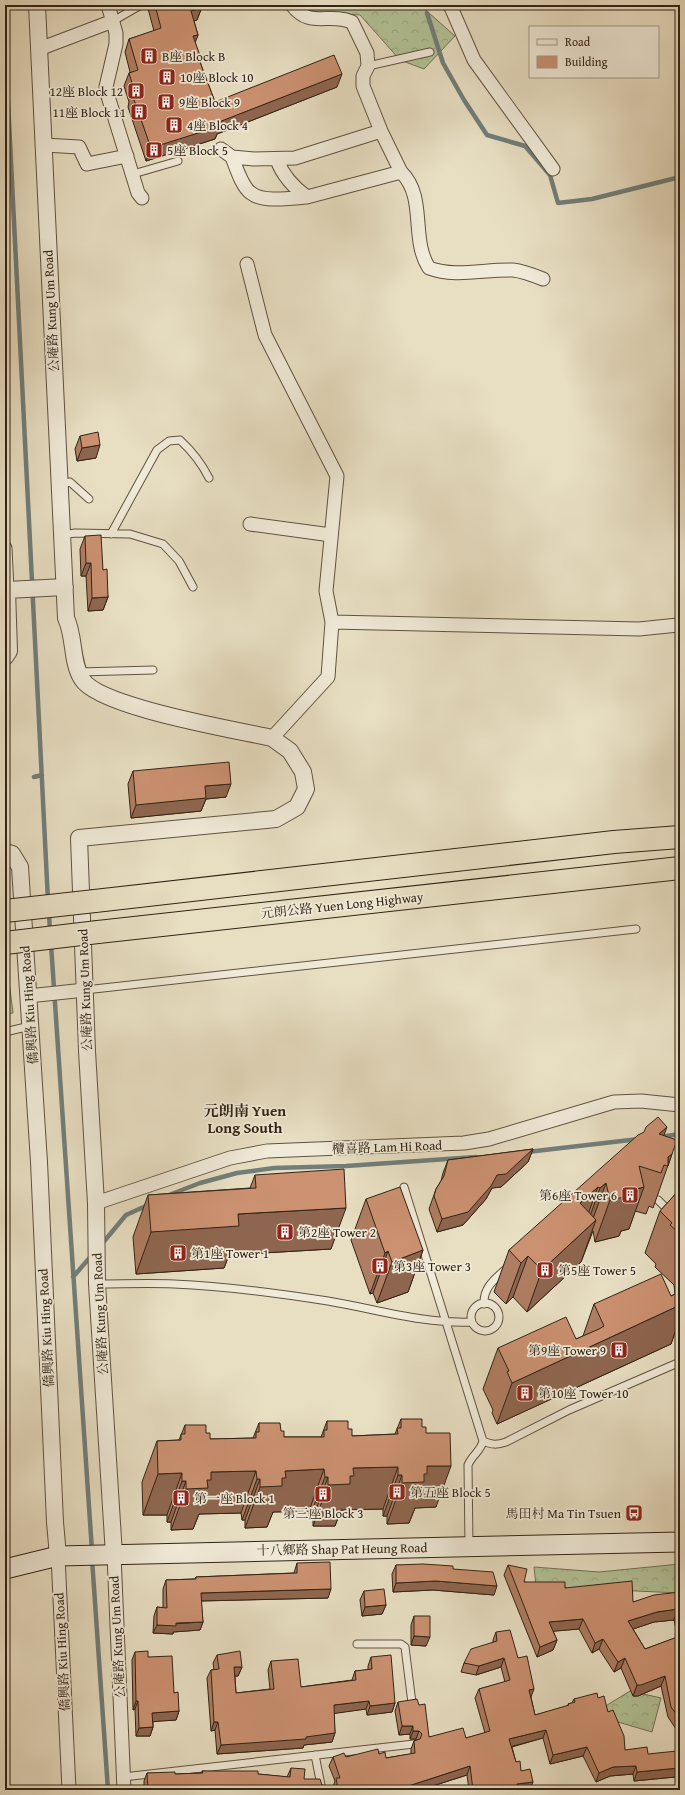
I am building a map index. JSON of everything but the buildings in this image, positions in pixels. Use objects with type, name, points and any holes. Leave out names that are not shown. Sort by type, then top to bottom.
[{"type":"highway","points":[[5,911],[614,842],[680,837]]},
{"type":"highway","name":"元朗公路 Yuen Long Highway","points":[[5,943],[680,868]]},
{"type":"main road","name":"十八鄉路 Shap Pat Heung Road","points":[[5,1569],[16,1565],[62,1556],[680,1542]]},
{"type":"street","name":"公庵路 Kung Um Road","points":[[37,5],[66,618],[71,628],[78,672]]},
{"type":"street","points":[[108,5],[113,21],[116,44],[106,87],[107,93],[138,193],[142,198]]},
{"type":"street","points":[[292,5],[301,16],[314,19],[343,18],[352,22],[364,45],[368,66],[364,76],[363,86],[381,131],[401,172],[414,190],[422,254],[428,268],[440,272],[452,273],[514,270],[543,279]]},
{"type":"street","points":[[450,5],[474,60],[553,169]]},
{"type":"street","points":[[39,49],[113,21]]},
{"type":"street","points":[[232,157],[277,160],[295,158],[381,131]]},
{"type":"street","points":[[44,145],[79,147],[87,164],[127,156]]},
{"type":"street","points":[[221,149],[232,157],[241,179],[250,193],[264,199],[307,197],[401,172]]},
{"type":"street","points":[[277,160],[281,170],[295,188],[307,197]]},
{"type":"street","points":[[78,672],[82,681],[92,689],[141,710],[272,738],[328,677],[332,622],[326,591],[337,476],[265,335],[247,264]]},
{"type":"street","points":[[250,524],[331,535]]},
{"type":"street","points":[[5,548],[7,590],[7,654]]},
{"type":"street","points":[[7,590],[65,587]]},
{"type":"street","points":[[332,622],[639,629],[678,625]]},
{"type":"street","name":"公庵路 Kung Um Road","points":[[123,1783],[106,1555],[96,1203],[79,838],[276,820],[297,807],[306,789],[303,772],[290,751],[272,738]]},
{"type":"street","name":"僑興路 Kiu Hing Road","points":[[5,852],[12,854],[20,867],[39,1162],[55,1522],[62,1556],[69,1790]]},
{"type":"street","points":[[28,996],[85,990]]},
{"type":"street","name":"欖喜路 Lam Hi Road","points":[[96,1203],[230,1158],[267,1151],[464,1143],[489,1139],[614,1102],[640,1101],[680,1105]]},
{"type":"lane","points":[[113,21],[141,5]]},
{"type":"lane","points":[[368,66],[430,52]]},
{"type":"lane","points":[[133,174],[178,161]]},
{"type":"lane","points":[[111,534],[157,450],[169,441],[180,440],[201,462],[209,478]]},
{"type":"lane","points":[[59,484],[70,482],[89,499]]},
{"type":"lane","points":[[62,535],[75,533],[130,534],[163,544],[179,561],[193,587]]},
{"type":"lane","points":[[78,672],[153,670]]},
{"type":"lane","points":[[85,990],[636,929]]},
{"type":"lane","points":[[5,1032],[30,1026]]},
{"type":"lane","points":[[404,1187],[483,1441],[482,1447],[470,1460],[468,1465],[469,1546]]},
{"type":"lane","points":[[658,1200],[680,1222]]},
{"type":"lane","points":[[484,1304],[484,1296],[487,1288],[516,1259]]},
{"type":"lane","points":[[97,1277],[258,1290],[447,1323],[472,1322]]},
{"type":"lane","points":[[480,1304],[484,1304],[489,1304],[496,1309],[499,1318],[495,1326],[487,1331],[482,1331],[475,1326],[471,1318],[473,1310],[480,1304]]},
{"type":"lane","points":[[483,1441],[498,1445],[506,1442],[569,1410],[680,1362]]},
{"type":"lane","points":[[357,1644],[401,1644],[405,1647],[412,1703]]},
{"type":"lane","points":[[123,1783],[315,1755],[414,1744]]},
{"type":"lane","points":[[315,1755],[322,1790]]},
{"type":"green space","points":[[307,5],[420,5],[455,36],[424,69],[400,60],[360,15],[310,11]]},
{"type":"green space","points":[[9,981],[13,1013],[5,1014],[5,982]]},
{"type":"green space","points":[[680,1564],[680,1593],[614,1590],[537,1596],[534,1567],[599,1572]]},
{"type":"green space","points":[[630,1691],[661,1698],[652,1732],[618,1722],[604,1707]]},
{"type":"waterway","points":[[427,13],[443,63],[464,100],[487,135],[525,146],[550,175],[558,203],[592,199],[680,177]]},
{"type":"waterway","points":[[5,42],[48,901]]},
{"type":"waterway","points":[[34,777],[42,775]]},
{"type":"waterway","points":[[49,912],[50,933]]},
{"type":"waterway","points":[[51,944],[92,1551]]},
{"type":"waterway","points":[[660,1137],[680,1134]]},
{"type":"waterway","points":[[527,1152],[639,1139]]},
{"type":"waterway","points":[[169,1195],[200,1183],[237,1173],[274,1168],[346,1166],[476,1157]]},
{"type":"waterway","points":[[101,1245],[126,1215],[148,1205]]},
{"type":"waterway","points":[[73,1277],[92,1255]]},
{"type":"waterway","points":[[92,1559],[108,1790]]},
{"type":"place","name":"B座 Block B","points":[[149,56]]},
{"type":"place","name":"10座 Block 10","points":[[167,77]]},
{"type":"place","name":"12座 Block 12","points":[[136,91]]},
{"type":"place","name":"9座 Block 9","points":[[166,102]]},
{"type":"place","name":"11座 Block 11","points":[[139,112]]},
{"type":"place","name":"4座 Block 4","points":[[174,125]]},
{"type":"place","name":"5座 Block 5","points":[[154,150]]},
{"type":"place","name":"第6座 Tower 6","points":[[630,1195]]},
{"type":"place","name":"第2座 Tower 2","points":[[285,1232]]},
{"type":"place","name":"第1座 Tower 1","points":[[178,1253]]},
{"type":"place","name":"第3座 Tower 3","points":[[380,1266]]},
{"type":"place","name":"第5座 Tower 5","points":[[545,1270]]},
{"type":"place","name":"第9座 Tower 9","points":[[619,1350]]},
{"type":"place","name":"第10座 Tower 10","points":[[525,1393]]},
{"type":"place","name":"第五座 Block 5","points":[[397,1492]]},
{"type":"place","name":"第三座 Block 3","points":[[323,1494]]},
{"type":"place","name":"第一座 Block 1","points":[[181,1498]]},
{"type":"place","name":"馬田村 Ma Tin Tsuen","points":[[634,1513]]},
{"type":"district","name":"元朗南 Yuen Long South","points":[[245,1118]]}]
